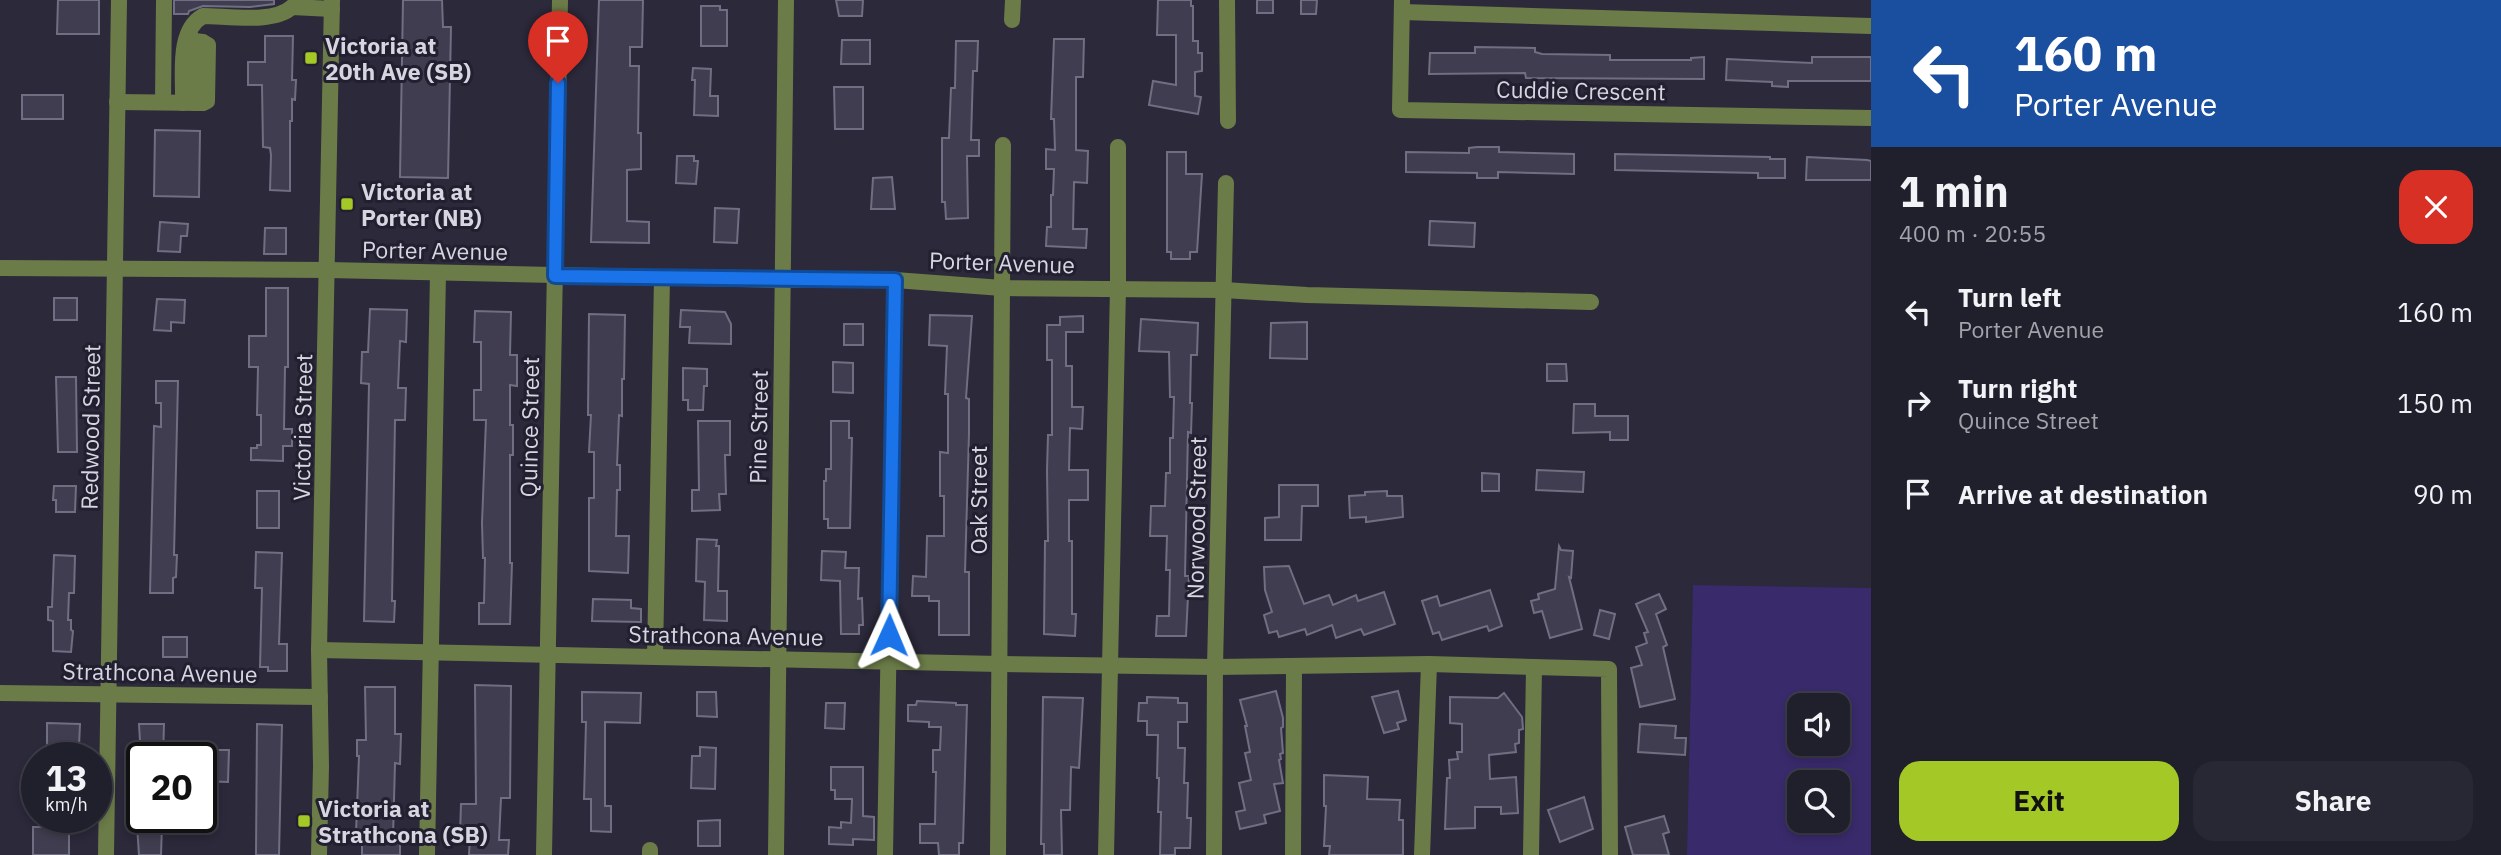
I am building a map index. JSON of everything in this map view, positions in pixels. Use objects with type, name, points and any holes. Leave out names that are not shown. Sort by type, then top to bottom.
[{"type":"street","name":"Redwood Street","points":[[106,855],[119,0]]},
{"type":"street","points":[[163,102],[164,0]]},
{"type":"street","name":"Quince Street","points":[[544,855],[560,0]]},
{"type":"street","name":"Pine Street","points":[[776,855],[786,0]]},
{"type":"street","points":[[1013,0],[1013,20]]},
{"type":"street","points":[[1227,0],[1228,121]]},
{"type":"street","points":[[189,103],[184,47],[192,37],[192,26],[203,16],[274,17],[286,13],[291,4],[332,5]]},
{"type":"street","name":"Victoria Street","points":[[319,855],[320,650],[332,5]]},
{"type":"street","points":[[1402,6],[1871,26]]},
{"type":"street","name":"Cuddie Crescent","points":[[1402,6],[1400,110],[1871,118]]},
{"type":"street","points":[[117,102],[207,101],[209,57],[206,43],[192,37]]},
{"type":"street","name":"Oak Street","points":[[998,855],[1003,145]]},
{"type":"street","points":[[1106,855],[1118,288],[1118,147]]},
{"type":"street","name":"Norwood Street","points":[[1214,855],[1215,667],[1226,183]]},
{"type":"street","name":"Porter Avenue","points":[[0,268],[328,270],[895,280],[1002,288],[1224,290],[1307,295],[1591,302]]},
{"type":"street","points":[[427,855],[438,273]]},
{"type":"street","points":[[655,656],[662,277]]},
{"type":"street","points":[[885,855],[895,280]]},
{"type":"street","name":"Strathcona Avenue","points":[[320,650],[1000,664],[1215,667],[1429,664],[1534,667]]},
{"type":"street","points":[[1422,855],[1429,664]]},
{"type":"street","points":[[1293,666],[1293,855]]},
{"type":"street","points":[[1531,855],[1534,667],[1609,670],[1610,855]]},
{"type":"street","name":"Strathcona Avenue","points":[[0,693],[320,697]]},
{"type":"shaded area","points":[[1693,585],[1871,588],[1871,855],[1687,855]]},
{"type":"building","points":[[58,0],[99,0],[99,34],[57,34]]},
{"type":"building","points":[[174,0],[274,0],[274,4],[250,7],[203,6],[189,11],[188,14],[174,14]]},
{"type":"building","points":[[403,0],[442,0],[443,27],[451,27],[448,178],[400,177]]},
{"type":"building","points":[[599,0],[643,0],[642,47],[630,47],[630,66],[639,66],[638,133],[641,133],[641,169],[627,170],[627,221],[649,222],[649,243],[591,242]]},
{"type":"building","points":[[836,0],[863,0],[862,16],[839,16]]},
{"type":"building","points":[[1158,0],[1191,0],[1193,41],[1198,41],[1198,53],[1202,53],[1202,71],[1195,72],[1195,96],[1201,97],[1198,114],[1149,105],[1153,81],[1176,85],[1176,35],[1157,35]]},
{"type":"building","points":[[1257,0],[1273,0],[1273,13],[1257,13]]},
{"type":"building","points":[[1301,0],[1317,0],[1316,14],[1301,14]]},
{"type":"building","points":[[701,6],[720,6],[720,10],[727,10],[727,46],[701,46]]},
{"type":"building","points":[[265,36],[293,36],[292,80],[296,80],[290,121],[290,191],[270,190],[270,148],[263,147],[262,85],[248,85],[248,62],[265,62]]},
{"type":"building","points":[[1054,39],[1084,39],[1083,77],[1076,77],[1076,150],[1088,151],[1087,183],[1074,182],[1073,229],[1087,229],[1086,248],[1046,246],[1047,227],[1051,227],[1054,169],[1046,169],[1046,149],[1055,150],[1054,119],[1051,119]]},
{"type":"building","points":[[842,40],[870,40],[870,64],[841,64]]},
{"type":"building","points":[[956,41],[978,41],[977,71],[973,71],[971,140],[979,140],[979,156],[967,156],[968,218],[946,219],[945,202],[942,202],[942,138],[949,138],[951,88],[955,88]]},
{"type":"building","points":[[1475,47],[1535,48],[1535,52],[1542,54],[1610,55],[1610,60],[1691,60],[1704,57],[1704,79],[1526,78],[1525,73],[1429,74],[1430,53],[1475,53]]},
{"type":"building","points":[[1812,57],[1871,57],[1871,81],[1788,81],[1788,87],[1772,86],[1772,82],[1726,80],[1727,59],[1812,63]]},
{"type":"building","points":[[693,68],[711,69],[710,96],[718,96],[718,116],[694,115]]},
{"type":"building","points":[[834,87],[863,87],[863,129],[835,129]]},
{"type":"building","points":[[22,95],[63,95],[63,119],[22,119]]},
{"type":"building","points":[[155,130],[200,131],[199,197],[154,196]]},
{"type":"building","points":[[1499,147],[1499,152],[1574,154],[1574,174],[1498,172],[1498,178],[1477,178],[1477,173],[1406,172],[1406,152],[1469,153],[1469,148]]},
{"type":"building","points":[[1167,152],[1186,152],[1186,174],[1202,174],[1197,252],[1190,252],[1190,259],[1171,259],[1171,252],[1167,252]]},
{"type":"building","points":[[1615,154],[1785,159],[1785,178],[1758,178],[1758,173],[1615,170]]},
{"type":"building","points":[[677,156],[694,156],[694,161],[698,161],[696,184],[676,183]]},
{"type":"building","points":[[1807,157],[1871,161],[1871,180],[1806,180]]},
{"type":"building","points":[[892,177],[895,209],[871,209],[873,178]]},
{"type":"building","points":[[715,208],[739,209],[737,243],[714,242]]},
{"type":"building","points":[[1430,221],[1475,223],[1474,247],[1429,245]]},
{"type":"building","points":[[160,222],[188,224],[187,236],[181,236],[180,252],[158,251]]},
{"type":"building","points":[[265,228],[286,228],[286,254],[264,254]]},
{"type":"building","points":[[266,288],[288,288],[288,367],[285,367],[284,429],[292,429],[292,446],[283,446],[283,461],[251,460],[251,448],[261,445],[261,415],[257,415],[258,367],[249,367],[249,336],[266,336]]},
{"type":"building","points":[[54,298],[77,298],[77,320],[54,320]]},
{"type":"building","points":[[157,299],[185,300],[184,323],[171,322],[171,331],[154,330]]},
{"type":"building","points":[[370,309],[407,310],[406,342],[400,341],[398,388],[406,388],[405,420],[395,420],[392,601],[395,601],[394,622],[364,621],[369,384],[361,383],[362,352],[368,352]]},
{"type":"building","points":[[681,310],[725,312],[731,324],[731,344],[689,343],[690,327],[680,327]]},
{"type":"building","points":[[475,311],[511,312],[510,355],[517,355],[517,386],[510,385],[513,455],[510,455],[510,624],[479,624],[479,603],[484,603],[485,558],[482,523],[486,420],[474,420],[474,390],[481,390],[481,342],[474,342]]},
{"type":"building","points":[[589,314],[625,315],[624,379],[617,465],[620,465],[620,490],[617,490],[616,536],[629,536],[628,573],[589,571],[589,498],[594,498],[594,452],[589,452]]},
{"type":"building","points":[[930,315],[972,316],[966,398],[969,399],[969,433],[965,572],[969,572],[969,635],[939,635],[939,601],[929,601],[929,596],[912,596],[913,576],[926,577],[927,536],[944,536],[940,452],[948,453],[948,394],[945,394],[947,346],[929,345]]},
{"type":"building","points":[[1083,316],[1083,332],[1066,332],[1066,366],[1072,366],[1072,407],[1083,407],[1082,429],[1070,428],[1069,470],[1088,470],[1088,500],[1069,500],[1075,636],[1044,634],[1045,541],[1048,541],[1048,435],[1052,435],[1052,360],[1047,360],[1047,325],[1060,325],[1060,317]]},
{"type":"building","points":[[1141,319],[1198,323],[1197,355],[1191,355],[1191,433],[1188,432],[1185,576],[1189,576],[1186,636],[1156,636],[1157,616],[1169,616],[1170,570],[1166,570],[1167,536],[1150,536],[1151,506],[1165,506],[1166,473],[1170,473],[1170,438],[1173,438],[1174,397],[1170,397],[1169,352],[1139,351]]},
{"type":"building","points":[[1307,322],[1307,359],[1270,358],[1271,323]]},
{"type":"building","points":[[844,324],[863,324],[863,345],[844,345]]},
{"type":"building","points":[[833,362],[853,363],[853,393],[833,392]]},
{"type":"building","points":[[1547,364],[1566,364],[1567,381],[1547,381]]},
{"type":"building","points":[[683,368],[707,369],[703,410],[688,410],[688,400],[683,400]]},
{"type":"building","points":[[56,377],[76,377],[77,452],[58,452]]},
{"type":"building","points":[[156,381],[178,381],[174,555],[177,555],[173,593],[150,593],[154,426],[161,427],[161,403],[156,403]]},
{"type":"building","points":[[1574,404],[1595,404],[1595,416],[1628,416],[1628,440],[1610,440],[1610,432],[1573,433]]},
{"type":"building","points":[[698,421],[730,421],[730,455],[725,455],[726,494],[719,494],[720,510],[692,511],[692,490],[699,490]]},
{"type":"building","points":[[831,421],[849,421],[849,438],[852,438],[850,528],[828,528],[828,519],[824,519],[824,481],[826,469],[831,469]]},
{"type":"building","points":[[1537,470],[1584,472],[1583,492],[1536,490]]},
{"type":"building","points":[[1482,473],[1499,474],[1499,491],[1482,491]]},
{"type":"building","points":[[1279,485],[1318,485],[1318,506],[1302,506],[1301,540],[1265,540],[1265,518],[1279,517]]},
{"type":"building","points":[[54,486],[76,486],[75,512],[56,512]]},
{"type":"building","points":[[257,491],[279,491],[279,528],[257,528]]},
{"type":"building","points":[[1387,491],[1387,496],[1402,496],[1403,517],[1366,522],[1366,517],[1350,518],[1349,496]]},
{"type":"building","points":[[697,539],[717,540],[718,591],[727,591],[727,621],[704,620],[705,582],[696,581]]},
{"type":"building","points":[[1559,546],[1561,550],[1573,551],[1571,578],[1569,577],[1582,629],[1550,638],[1542,611],[1534,613],[1531,601],[1539,599],[1538,594],[1555,589]]},
{"type":"building","points":[[822,551],[846,552],[845,568],[859,568],[858,599],[862,598],[863,625],[859,625],[859,634],[841,634],[840,581],[821,580]]},
{"type":"building","points":[[256,552],[282,553],[279,644],[287,644],[287,671],[268,671],[268,667],[260,667],[262,588],[255,588]]},
{"type":"building","points":[[54,555],[75,556],[74,593],[69,593],[68,620],[71,620],[73,631],[71,652],[53,651],[53,621],[48,620],[48,607],[52,607]]},
{"type":"building","points":[[1289,566],[1304,604],[1329,595],[1333,605],[1356,595],[1358,601],[1384,592],[1395,624],[1364,635],[1361,629],[1336,638],[1332,625],[1307,635],[1305,629],[1279,637],[1277,631],[1269,633],[1264,615],[1272,612],[1265,590],[1264,567]]},
{"type":"building","points":[[1490,590],[1502,626],[1489,631],[1487,626],[1442,640],[1439,632],[1433,634],[1422,601],[1437,596],[1440,606]]},
{"type":"building","points":[[1659,594],[1666,609],[1656,614],[1667,645],[1663,647],[1675,699],[1640,707],[1631,668],[1642,665],[1636,647],[1647,643],[1644,633],[1648,632],[1636,604]]},
{"type":"building","points":[[593,599],[631,600],[631,608],[641,609],[641,622],[592,621]]},
{"type":"building","points":[[1600,610],[1615,614],[1609,639],[1594,635]]},
{"type":"building","points":[[163,637],[187,637],[187,657],[163,657]]},
{"type":"building","points":[[475,685],[511,686],[510,798],[501,798],[499,840],[509,840],[508,855],[469,855],[470,835],[460,835],[461,804],[476,804]]},
{"type":"building","points":[[365,687],[395,687],[395,734],[401,734],[400,764],[395,763],[393,837],[400,837],[400,855],[362,855],[362,833],[356,833],[359,756],[357,740],[366,740]]},
{"type":"building","points":[[1276,691],[1283,718],[1283,753],[1280,754],[1279,760],[1283,783],[1274,784],[1280,811],[1264,815],[1266,823],[1240,829],[1236,812],[1245,810],[1239,783],[1251,780],[1245,753],[1250,752],[1247,726],[1240,700]]},
{"type":"building","points":[[1398,691],[1406,720],[1397,723],[1399,729],[1384,733],[1372,697]]},
{"type":"building","points":[[582,692],[641,693],[640,723],[605,722],[605,806],[611,806],[611,832],[591,831],[591,799],[584,799],[586,722],[582,722]]},
{"type":"building","points":[[697,692],[716,692],[717,717],[697,716]]},
{"type":"building","points":[[1504,693],[1522,717],[1523,729],[1519,730],[1516,752],[1489,755],[1490,779],[1516,777],[1518,813],[1501,814],[1501,807],[1475,807],[1475,828],[1445,829],[1449,760],[1458,759],[1457,752],[1462,752],[1462,724],[1450,723],[1450,697],[1498,698]]},
{"type":"building","points":[[1043,697],[1083,698],[1079,768],[1071,767],[1070,810],[1061,810],[1062,855],[1044,855],[1044,844],[1041,844]]},
{"type":"building","points":[[1147,697],[1178,698],[1178,703],[1187,703],[1187,722],[1178,722],[1178,748],[1185,748],[1184,783],[1188,783],[1190,848],[1175,848],[1175,855],[1160,855],[1158,735],[1147,735],[1147,721],[1138,721],[1139,703],[1147,703]]},
{"type":"building","points":[[917,701],[967,705],[963,843],[959,843],[959,855],[939,855],[938,843],[920,843],[920,824],[935,824],[936,772],[933,772],[933,750],[940,750],[941,727],[929,727],[929,722],[908,721],[908,705],[916,705]]},
{"type":"building","points":[[826,703],[845,703],[844,729],[825,728]]},
{"type":"building","points":[[47,723],[80,724],[79,742],[47,742]]},
{"type":"building","points":[[139,724],[164,724],[163,742],[140,742]]},
{"type":"building","points":[[257,724],[282,725],[279,855],[256,855]]},
{"type":"building","points":[[1640,724],[1676,726],[1675,738],[1686,738],[1685,755],[1638,752]]},
{"type":"building","points":[[700,747],[716,748],[715,789],[691,788],[692,756],[700,756]]},
{"type":"building","points":[[217,750],[229,750],[228,782],[217,782]]},
{"type":"building","points":[[831,767],[863,767],[863,816],[874,817],[874,840],[853,839],[853,845],[829,844],[829,827],[841,828],[841,822],[851,823],[852,799],[835,799],[835,790],[831,790]]},
{"type":"building","points":[[1324,775],[1368,777],[1367,799],[1400,800],[1403,855],[1329,855],[1330,846],[1324,846]]},
{"type":"building","points":[[1584,797],[1593,829],[1560,842],[1548,810]]},
{"type":"building","points":[[1664,816],[1669,832],[1663,834],[1669,855],[1633,855],[1625,827]]},
{"type":"building","points":[[720,820],[720,846],[698,846],[698,821]]},
{"type":"building","points":[[33,833],[69,833],[69,855],[33,855]]},
{"type":"building","points":[[138,833],[162,833],[161,855],[139,855]]},
{"type":"place","name":"Victoria at 20th Ave (SB)","points":[[311,58]]},
{"type":"place","name":"Victoria at Porter (NB)","points":[[347,204]]},
{"type":"place","name":"Victoria at Strathcona (SB)","points":[[304,821]]},
{"type":"route","points":[[558,83],[555,276],[895,280],[889,635]]}]
